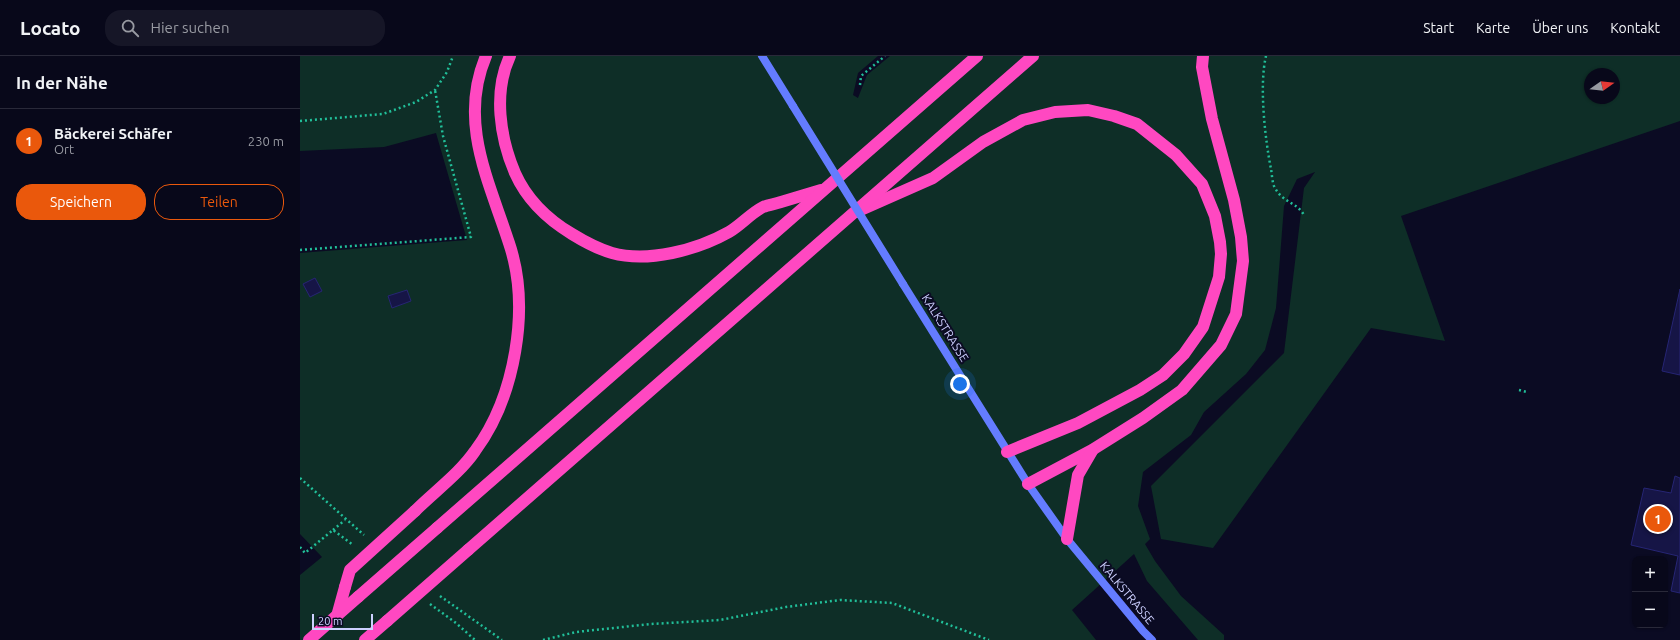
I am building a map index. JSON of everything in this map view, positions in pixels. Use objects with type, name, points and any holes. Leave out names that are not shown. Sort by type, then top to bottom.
[{"type":"highway","points":[[337,616],[350,570],[415,511],[475,452],[493,422],[507,385],[517,344],[517,279],[510,245],[486,177],[475,136],[474,96],[486,56]]},
{"type":"highway","points":[[510,56],[506,65],[501,91],[502,130],[508,156],[519,183],[536,207],[560,226],[589,244],[613,253],[636,256],[659,255],[686,250],[728,232],[763,207],[824,189]]},
{"type":"highway","points":[[309,640],[977,56]]},
{"type":"highway","points":[[365,640],[1034,56]]},
{"type":"highway","points":[[1028,484],[1092,450],[1143,418],[1182,390],[1221,345],[1236,314],[1243,261],[1241,237],[1234,200],[1212,119],[1202,67],[1203,56]]},
{"type":"highway","points":[[856,212],[933,178],[984,142],[1022,120],[1055,112],[1088,110],[1114,116],[1138,124],[1176,155],[1202,184],[1214,216],[1220,242],[1221,254],[1219,277],[1203,327],[1184,354],[1163,375],[1140,390],[1078,423],[1007,452]]},
{"type":"highway","points":[[1067,539],[1078,475],[1092,450]]},
{"type":"main road","name":"KALKSTRASSE","points":[[762,56],[1028,484],[1067,539],[1152,640]]},
{"type":"path","points":[[300,121],[383,114],[416,102],[435,90],[447,72],[453,56]]},
{"type":"path","points":[[860,85],[862,76],[885,56]]},
{"type":"path","points":[[1266,56],[1263,65],[1264,108],[1268,155],[1274,186],[1281,198],[1301,210],[1304,215]]},
{"type":"path","points":[[300,250],[471,237],[443,136],[435,90]]},
{"type":"path","points":[[1520,390],[1526,392]]},
{"type":"path","points":[[300,547],[305,554],[345,520]]},
{"type":"path","points":[[333,530],[351,544]]},
{"type":"path","points":[[543,640],[576,632],[720,620],[786,607],[840,600],[892,603],[989,640]]},
{"type":"path","points":[[456,623],[475,640]]},
{"type":"green space","points":[[300,56],[878,56],[858,73],[853,95],[858,98],[867,75],[890,56],[1680,56],[1680,121],[1401,216],[1445,341],[1371,328],[1213,548],[1161,539],[1151,486],[1284,353],[1304,188],[1315,172],[1297,179],[1284,206],[1276,308],[1265,350],[1246,374],[1204,412],[1191,435],[1143,472],[1138,506],[1150,539],[1145,544],[1155,561],[1181,596],[1224,635],[1224,640],[1198,640],[1147,581],[1134,554],[1072,610],[1096,640],[300,640],[300,575],[322,557],[300,534],[300,253],[467,240],[436,133],[384,147],[300,151]]},
{"type":"building","points":[[315,278],[322,291],[310,297],[303,284]]},
{"type":"building","points":[[1680,289],[1680,375],[1662,371]]},
{"type":"building","points":[[407,290],[411,301],[392,308],[388,296]]},
{"type":"building","points":[[1675,476],[1680,478],[1680,593],[1671,591],[1678,556],[1631,545],[1644,488],[1671,493]]},
{"type":"place","name":"Bäckerei Schäfer","points":[[1658,519]]}]
